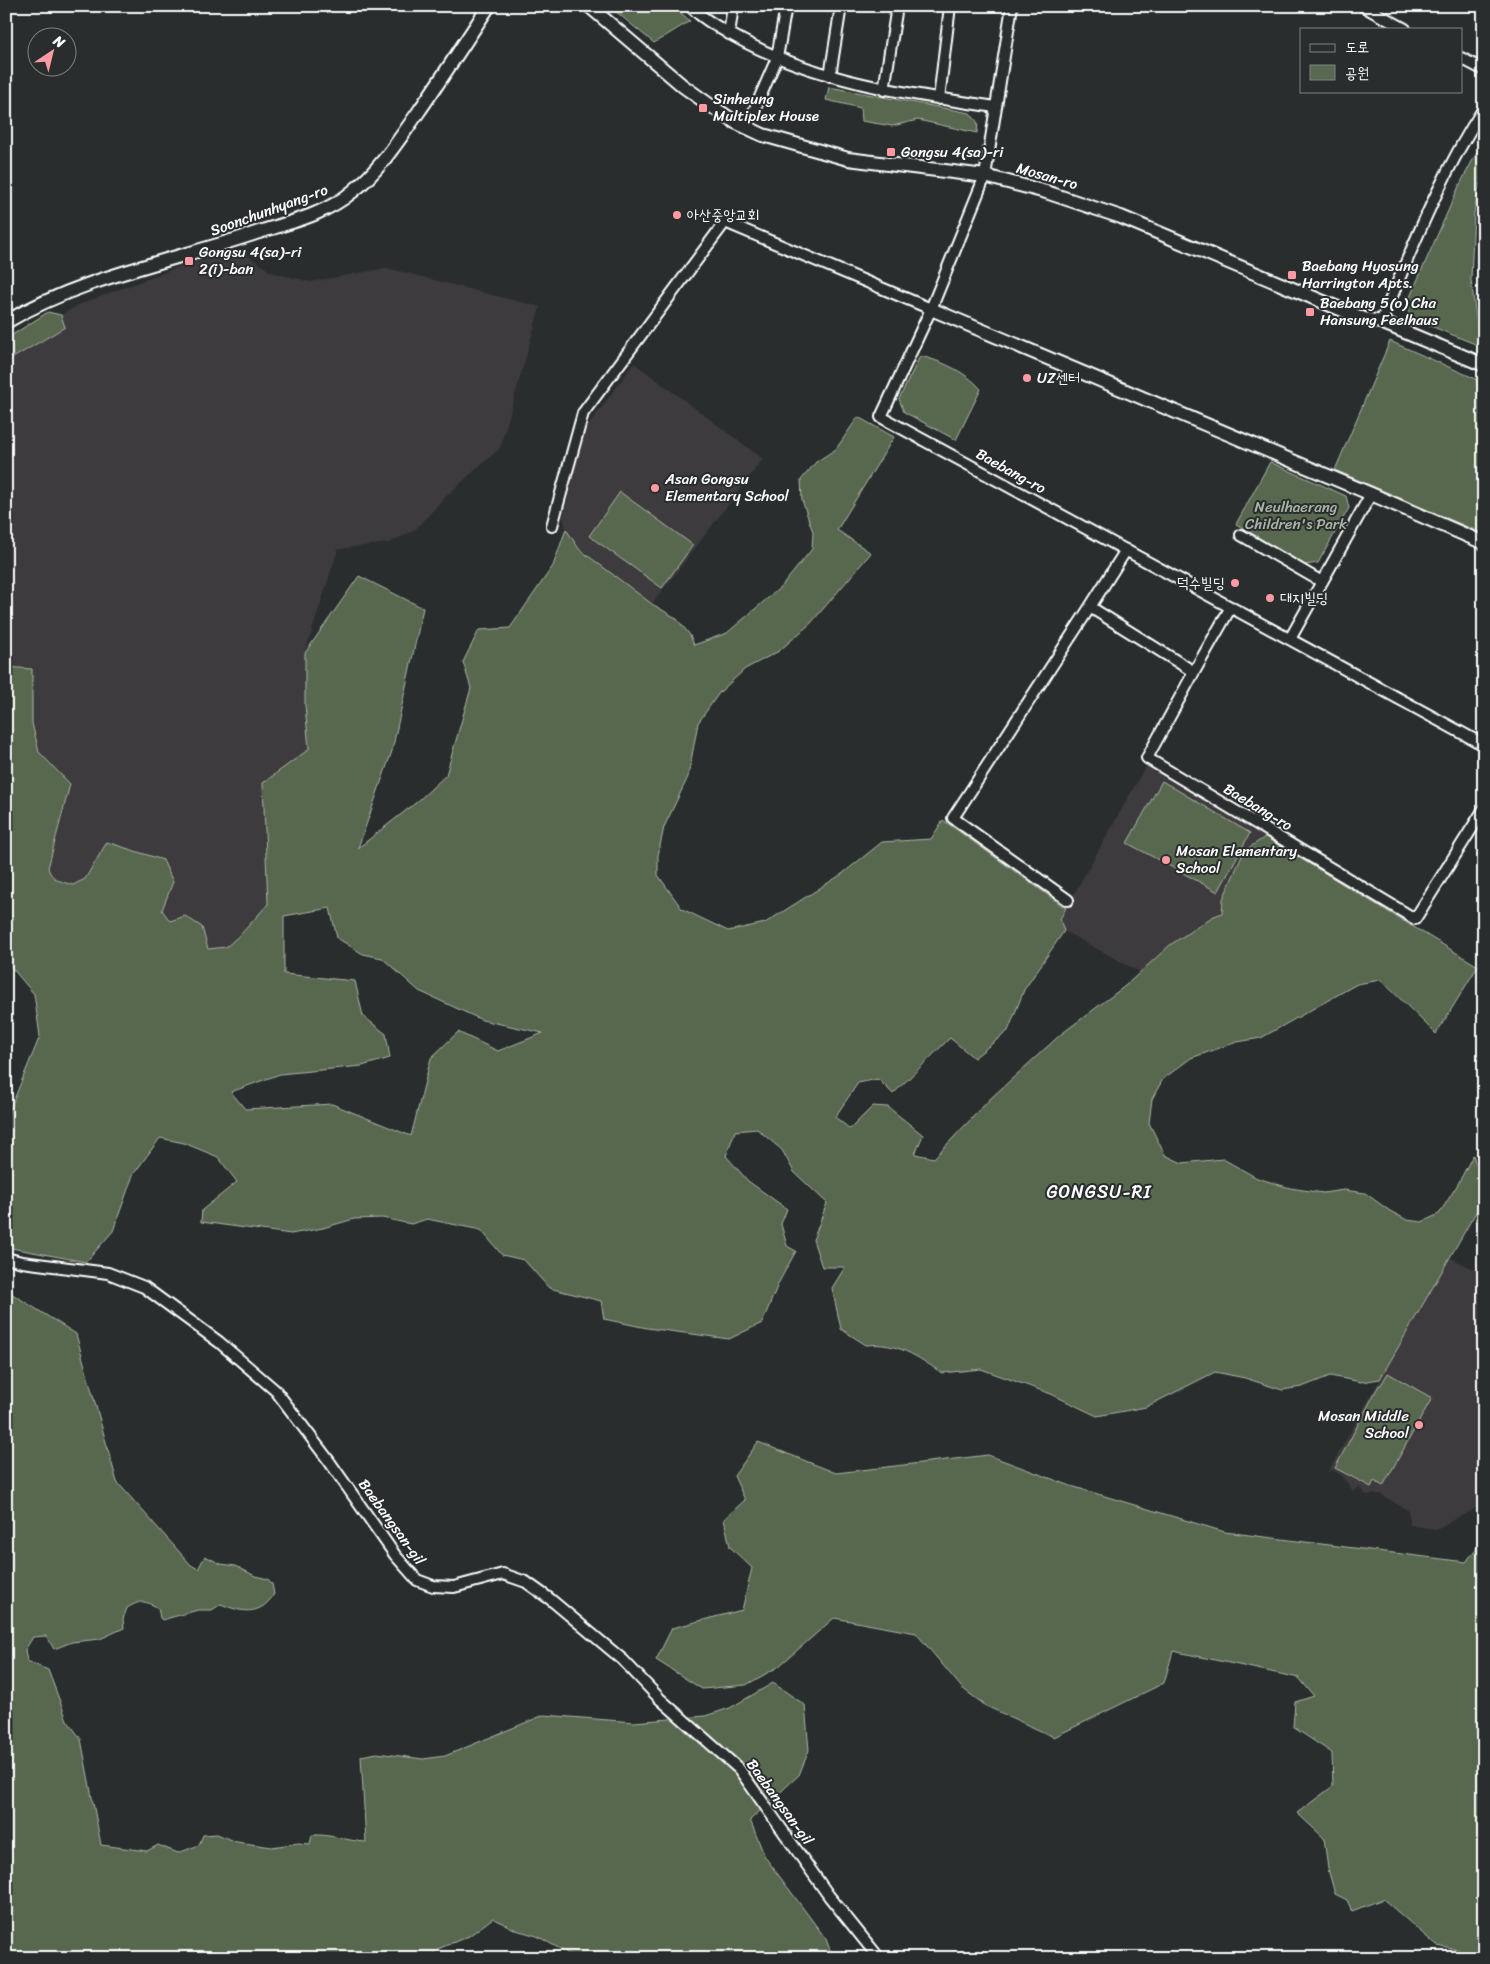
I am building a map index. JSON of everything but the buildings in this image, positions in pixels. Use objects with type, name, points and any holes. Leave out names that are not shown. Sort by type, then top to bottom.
[{"type":"street","name":"Soonchunhyang-ro","points":[[6,322],[30,308],[69,290],[100,279],[217,246],[312,214],[335,204],[367,179],[382,162],[443,77],[488,6]]},
{"type":"street","name":"Mosan-ro","points":[[589,6],[683,86],[710,106],[762,135],[848,159],[985,176],[1046,192],[1121,217],[1364,319],[1381,322],[1478,363]]},
{"type":"street","points":[[690,6],[729,34],[777,58],[830,76],[884,90],[996,107]]},
{"type":"street","points":[[729,34],[733,6]]},
{"type":"street","points":[[747,128],[777,58],[786,6]]},
{"type":"street","points":[[830,76],[841,6]]},
{"type":"street","points":[[884,90],[897,6]]},
{"type":"street","points":[[939,99],[950,6]]},
{"type":"street","points":[[932,309],[985,176],[1012,6]]},
{"type":"street","points":[[1362,6],[1403,28]]},
{"type":"street","points":[[1462,59],[1484,70]]},
{"type":"street","points":[[1381,322],[1423,222],[1466,135],[1484,108]]},
{"type":"street","points":[[552,526],[583,413],[725,222],[1371,494],[1484,544]]},
{"type":"street","name":"Baebang-ro","points":[[932,309],[880,416],[1484,746]]},
{"type":"street","points":[[1290,639],[1371,494]]},
{"type":"street","points":[[1241,535],[1322,582]]},
{"type":"street","points":[[1068,900],[953,818],[1126,550]]},
{"type":"street","points":[[1090,607],[1194,672]]},
{"type":"street","name":"Baebang-ro","points":[[1231,607],[1147,758],[1416,919],[1484,808]]},
{"type":"street","name":"Baebangsan-gil","points":[[6,1258],[22,1262],[108,1273],[144,1287],[219,1342],[276,1391],[324,1453],[395,1555],[417,1580],[433,1586],[454,1587],[503,1574],[526,1582],[550,1599],[623,1660],[660,1699],[740,1768],[829,1896],[879,1958]]},
{"type":"shaded area","points":[[243,252],[271,272],[310,282],[387,268],[540,307],[500,448],[444,498],[415,530],[389,543],[338,549],[305,653],[305,705],[309,749],[263,783],[268,904],[241,934],[226,947],[208,950],[202,927],[185,916],[170,921],[162,910],[173,882],[107,842],[85,879],[74,885],[57,880],[49,873],[48,868],[70,784],[39,752],[32,723],[31,669],[6,667],[6,362],[65,327],[61,315],[78,305],[184,265]]},
{"type":"shaded area","name":"Asan Gongsu Elementary School","points":[[634,363],[763,459],[652,604],[579,549],[566,529],[563,517],[583,433]]},
{"type":"shaded area","name":"Mosan Elementary School","points":[[1147,764],[1265,837],[1243,851],[1223,899],[1222,913],[1212,917],[1170,945],[1140,972],[1064,931],[1060,919]]},
{"type":"shaded area","name":"Mosan Middle School","points":[[1449,1257],[1484,1274],[1484,1504],[1436,1529],[1409,1525],[1409,1511],[1380,1494],[1366,1495],[1359,1487],[1353,1491],[1341,1475],[1333,1470],[1328,1472]]},
{"type":"green space","points":[[609,6],[673,6],[690,21],[654,43]]},
{"type":"green space","points":[[829,87],[970,113],[978,123],[977,133],[918,120],[892,126],[862,121],[861,108],[826,100]]},
{"type":"green space","points":[[1484,139],[1484,161],[1474,213],[1471,280],[1480,346],[1411,318],[1406,306],[1459,186]]},
{"type":"green space","points":[[48,312],[61,315],[65,327],[6,362],[6,339]]},
{"type":"green space","points":[[1390,341],[1476,379],[1484,412],[1484,534],[1335,470]]},
{"type":"green space","points":[[920,356],[953,368],[968,377],[981,389],[956,440],[904,412],[899,399]]},
{"type":"green space","points":[[858,417],[894,437],[837,530],[871,553],[811,623],[779,651],[745,669],[719,693],[698,723],[688,777],[664,827],[658,855],[658,875],[682,909],[728,931],[765,923],[842,874],[882,842],[931,839],[943,820],[1066,908],[1060,919],[1064,931],[1024,990],[1008,1031],[974,1058],[950,1038],[893,1094],[878,1079],[858,1083],[835,1117],[850,1129],[873,1106],[888,1107],[923,1135],[915,1154],[934,1158],[991,1098],[1060,1035],[1125,986],[1170,945],[1212,917],[1222,913],[1223,899],[1244,851],[1265,837],[1478,966],[1436,1034],[1381,980],[1357,984],[1261,1038],[1237,1042],[1191,1058],[1163,1079],[1152,1099],[1149,1123],[1165,1155],[1182,1163],[1223,1159],[1257,1178],[1290,1188],[1323,1193],[1344,1190],[1365,1193],[1390,1211],[1407,1220],[1422,1222],[1439,1214],[1473,1155],[1484,1186],[1484,1198],[1380,1379],[1361,1382],[1330,1376],[1302,1387],[1282,1390],[1245,1378],[1215,1372],[1146,1407],[1097,1416],[1051,1394],[981,1369],[942,1373],[906,1351],[888,1346],[866,1345],[841,1329],[832,1288],[845,1267],[822,1267],[813,1240],[827,1203],[794,1172],[782,1150],[757,1129],[735,1131],[726,1156],[748,1181],[787,1209],[781,1224],[787,1246],[796,1251],[779,1282],[762,1323],[729,1339],[647,1328],[604,1319],[601,1301],[549,1288],[524,1260],[502,1255],[481,1230],[427,1219],[411,1224],[382,1218],[354,1219],[323,1228],[291,1234],[201,1222],[202,1210],[237,1182],[218,1157],[184,1143],[160,1138],[133,1175],[113,1231],[86,1262],[6,1247],[6,1119],[40,1036],[34,994],[6,961],[6,667],[32,669],[32,723],[39,752],[70,784],[48,868],[52,875],[58,880],[73,885],[85,879],[107,842],[163,860],[173,882],[162,910],[170,921],[185,916],[202,927],[208,949],[226,947],[241,934],[268,904],[263,783],[309,749],[305,705],[305,653],[359,576],[423,608],[392,751],[358,848],[418,801],[446,775],[471,688],[463,662],[479,630],[510,628],[553,566],[566,529],[579,549],[652,604],[676,618],[690,635],[694,645],[727,633],[782,586],[812,549],[813,532],[802,500],[801,480],[816,462],[836,449]],"holes":[[[330,908],[337,938],[363,954],[382,958],[419,991],[482,1020],[543,1033],[498,1051],[458,1032],[431,1058],[411,1136],[332,1104],[245,1109],[231,1092],[280,1074],[362,1066],[390,1058],[386,1034],[363,1016],[355,981],[284,974],[284,916]]]},
{"type":"green space","name":"Neulhaerang Children's Park","points":[[1270,462],[1346,496],[1349,508],[1318,563],[1305,565],[1236,524]]},
{"type":"green space","points":[[620,492],[693,545],[662,588],[589,536]]},
{"type":"green space","points":[[1162,781],[1250,833],[1218,892],[1127,843]]},
{"type":"green space","points":[[6,1290],[76,1334],[117,1482],[191,1565],[198,1569],[205,1556],[221,1564],[236,1566],[255,1576],[268,1579],[272,1584],[274,1594],[263,1606],[250,1611],[221,1604],[212,1610],[198,1610],[162,1620],[158,1608],[146,1602],[139,1602],[127,1608],[123,1619],[124,1628],[100,1639],[72,1642],[54,1649],[46,1636],[33,1637],[25,1650],[27,1661],[48,1670],[67,1720],[81,1739],[101,1845],[147,1851],[158,1845],[178,1853],[199,1845],[203,1835],[217,1834],[237,1842],[272,1847],[298,1843],[310,1844],[312,1835],[366,1842],[361,1756],[377,1753],[423,1759],[445,1756],[544,1715],[634,1722],[705,1716],[730,1708],[773,1683],[805,1705],[809,1750],[799,1775],[750,1820],[765,1857],[826,1939],[833,1958],[576,1958],[537,1936],[516,1930],[493,1918],[469,1936],[438,1949],[429,1958],[6,1958]]},
{"type":"green space","points":[[1388,1373],[1432,1398],[1383,1486],[1374,1481],[1371,1487],[1335,1468],[1379,1385],[1381,1385]]},
{"type":"green space","points":[[758,1442],[836,1473],[988,1455],[1071,1486],[1225,1532],[1466,1562],[1484,1538],[1484,1955],[1437,1946],[1383,1899],[1352,1911],[1347,1900],[1335,1894],[1328,1869],[1324,1838],[1297,1813],[1333,1786],[1332,1753],[1293,1727],[1295,1702],[1314,1696],[1299,1678],[1173,1651],[1164,1683],[1054,1737],[986,1706],[962,1688],[916,1633],[834,1618],[778,1667],[746,1685],[702,1689],[656,1660],[672,1628],[742,1610],[752,1568],[730,1547],[724,1519],[745,1500],[734,1476]]},
{"type":"place","name":"Sinheung Multiplex House","points":[[703,108]]},
{"type":"place","name":"Gongsu 4(sa)-ri","points":[[891,152]]},
{"type":"place","name":"아산중앙교회","points":[[677,215]]},
{"type":"place","name":"Gongsu 4(sa)-ri 2(i)-ban","points":[[189,261]]},
{"type":"place","name":"Baebang Hyosung Harrington Apts.","points":[[1292,275]]},
{"type":"place","name":"Baebang 5(o) Cha Hansung Feelhaus","points":[[1310,312]]},
{"type":"place","name":"UZ센터","points":[[1027,378]]},
{"type":"place","name":"Asan Gongsu Elementary School","points":[[655,488]]},
{"type":"place","name":"덕수빌딩","points":[[1235,583]]},
{"type":"place","name":"대지빌딩","points":[[1270,598]]},
{"type":"place","name":"Mosan Elementary School","points":[[1166,860]]},
{"type":"place","name":"Mosan Middle School","points":[[1419,1425]]},
{"type":"district","name":"GONGSU-RI","points":[[1099,1192]]}]
